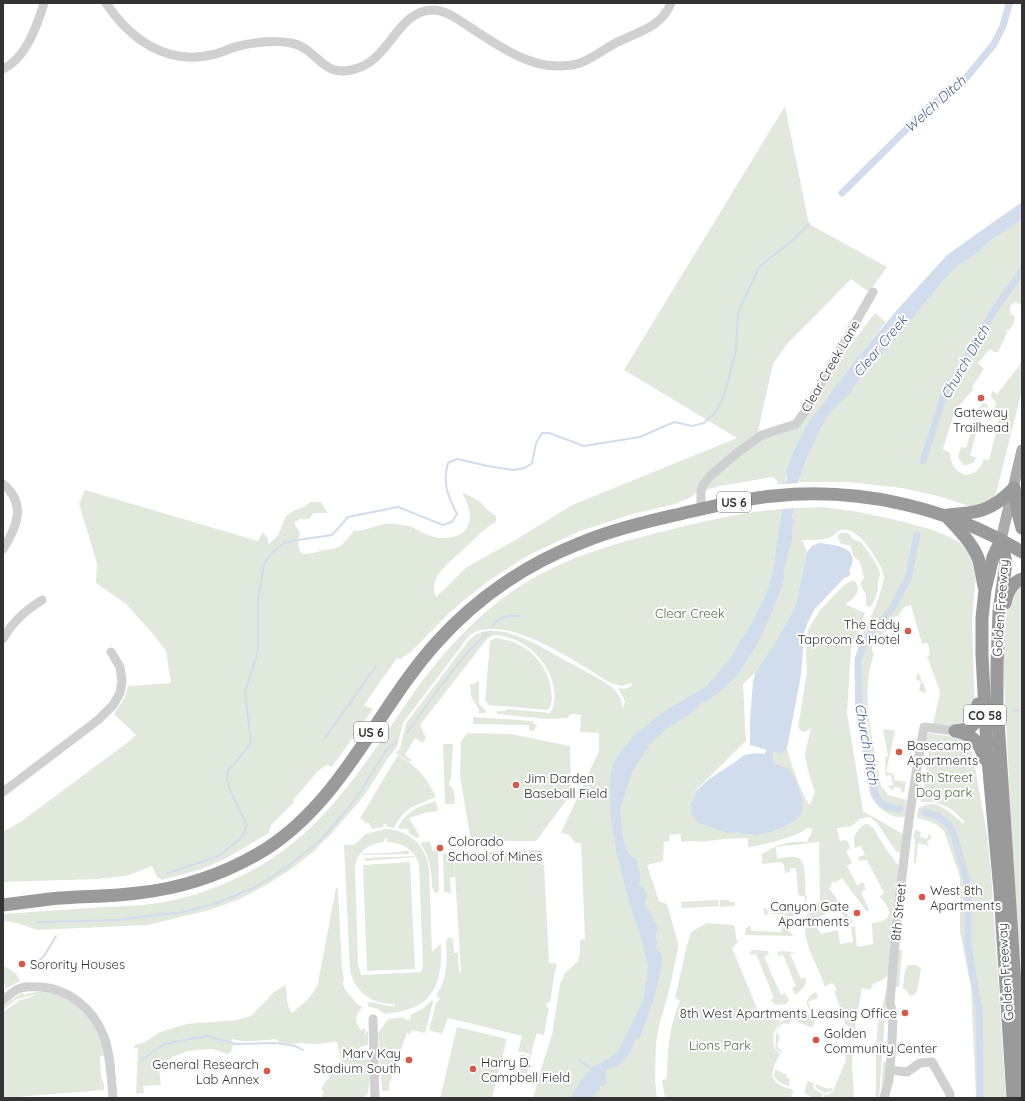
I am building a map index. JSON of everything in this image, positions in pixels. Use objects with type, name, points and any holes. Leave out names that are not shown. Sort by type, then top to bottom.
[{"type":"highway","points":[[946,515],[964,514],[986,509],[1000,501],[1014,488]]},
{"type":"highway","points":[[1014,488],[1022,528]]},
{"type":"highway","name":"US 6","points":[[3,905],[49,899],[134,894],[170,889],[220,873],[261,852],[296,826],[324,798],[345,771],[405,683],[425,657],[453,626],[487,596],[535,565],[579,543],[628,527],[701,509],[767,497],[795,494],[821,494],[890,501],[946,515],[1001,540]]},
{"type":"highway","points":[[946,515],[962,534],[975,554],[980,566],[986,590]]},
{"type":"highway","points":[[1001,540],[1022,552]]},
{"type":"highway","name":"Golden Freeway","points":[[1001,540],[993,556],[986,590],[982,627],[982,655],[989,775],[1000,891],[1013,1098]]},
{"type":"highway","name":"Golden Freeway","points":[[1001,540],[1006,563],[1000,599],[997,640],[996,665],[998,721],[1022,1093]]},
{"type":"highway","points":[[997,640],[1007,594],[1014,583],[1022,579]]},
{"type":"highway","points":[[955,731],[970,728],[978,718],[976,678],[982,655]]},
{"type":"highway","points":[[955,731],[970,735],[976,740],[984,758],[989,775]]},
{"type":"highway","name":"US 6","points":[[3,897],[49,899]]},
{"type":"main road","points":[[1001,540],[1022,450]]},
{"type":"street","points":[[3,69],[17,59],[25,48],[36,26],[44,3]]},
{"type":"street","points":[[106,3],[120,22],[134,35],[148,46],[166,52],[189,56],[211,55],[260,42],[280,41],[301,46],[327,67],[340,71],[357,69],[374,60],[403,25],[418,14],[429,10],[436,10],[448,14],[510,53],[522,58],[542,64],[568,66],[581,63],[609,46],[652,26],[663,18],[670,3]]},
{"type":"street","name":"Clear Creek Lane","points":[[701,509],[701,490],[710,476],[737,453],[762,435],[796,424],[804,413],[873,292]]},
{"type":"street","points":[[3,484],[13,496],[18,514],[15,528],[3,549]]},
{"type":"street","points":[[3,639],[9,628],[17,619],[42,600]]},
{"type":"street","points":[[3,792],[98,720],[113,705],[120,693],[122,681],[120,667],[111,652]]},
{"type":"street","name":"8th Street","points":[[884,1098],[890,1070],[894,1018],[890,1003],[904,860],[913,785],[924,727],[955,731]]},
{"type":"street","points":[[3,1000],[20,988],[28,987],[54,989],[63,992],[78,1001],[95,1019],[104,1038],[108,1050],[113,1098]]},
{"type":"street","points":[[372,1019],[375,1098]]},
{"type":"street","points":[[890,1070],[907,1072],[920,1063],[932,1062],[950,1094],[950,1098]]},
{"type":"green space","points":[[785,106],[809,224],[887,267],[869,292],[851,279],[788,343],[773,364],[758,431],[768,437],[797,427],[840,359],[875,313],[886,322],[805,427],[786,471],[787,484],[777,484],[778,482],[773,477],[719,486],[696,493],[678,503],[633,514],[580,531],[527,556],[487,582],[448,614],[411,652],[400,659],[397,658],[364,705],[373,709],[332,767],[327,765],[319,770],[293,800],[294,802],[271,825],[269,833],[223,860],[202,869],[162,880],[157,877],[152,866],[126,876],[97,879],[3,882],[3,832],[22,821],[136,735],[114,714],[125,697],[128,686],[171,683],[166,651],[154,635],[126,604],[96,583],[97,563],[79,504],[85,490],[258,541],[263,532],[268,539],[269,544],[278,535],[286,516],[293,511],[304,507],[310,502],[321,502],[327,513],[314,513],[309,519],[300,519],[294,523],[300,533],[299,548],[300,552],[303,554],[339,547],[354,531],[386,524],[406,525],[425,534],[441,538],[448,538],[461,534],[469,523],[470,516],[462,492],[479,501],[496,516],[496,522],[483,531],[442,570],[435,582],[434,589],[436,597],[467,567],[512,542],[572,505],[737,438],[624,370]]},
{"type":"green space","points":[[1022,220],[1022,306],[1015,302],[1010,306],[1010,313],[1015,317],[1013,325],[1009,330],[1007,330],[1005,339],[998,352],[994,352],[990,349],[978,363],[984,369],[972,387],[974,388],[955,411],[943,449],[950,453],[952,464],[956,469],[965,475],[977,470],[981,466],[984,459],[989,460],[1001,410],[995,409],[996,403],[991,396],[992,391],[997,394],[1019,366],[1022,359],[1022,390],[996,494],[992,501],[972,507],[938,496],[902,488],[848,482],[798,482],[810,450],[829,415],[841,400],[849,393],[957,266],[975,255],[990,241]]},
{"type":"green space","points":[[983,403],[987,404],[988,408],[983,407],[970,456],[976,457],[974,462],[968,465],[963,465],[958,457],[961,447],[966,448],[975,420],[971,418]]},
{"type":"green space","points":[[823,507],[854,511],[930,529],[959,542],[969,553],[976,576],[972,620],[975,717],[960,728],[933,725],[940,692],[927,656],[930,655],[928,643],[922,644],[911,605],[904,607],[898,616],[894,617],[876,643],[872,645],[872,651],[874,654],[868,686],[869,720],[881,786],[888,795],[907,800],[905,816],[894,816],[880,808],[872,799],[870,794],[855,710],[855,679],[858,649],[880,594],[884,578],[881,567],[867,545],[852,531],[845,529],[840,530],[829,538],[819,540],[802,540],[807,552],[797,600],[792,613],[755,673],[743,684],[746,741],[696,790],[691,804],[728,833],[738,831],[744,834],[757,835],[772,832],[793,822],[803,801],[796,780],[774,764],[773,755],[774,752],[781,754],[787,748],[800,787],[810,805],[815,792],[808,771],[805,754],[811,728],[805,732],[801,731],[798,727],[807,672],[806,654],[808,630],[820,610],[842,587],[854,580],[858,587],[857,594],[852,600],[845,604],[865,613],[851,649],[847,712],[863,811],[903,835],[900,852],[899,853],[895,850],[877,823],[870,817],[860,819],[852,826],[837,828],[840,841],[845,840],[848,842],[850,848],[846,851],[852,863],[847,866],[857,885],[863,882],[866,889],[861,892],[869,910],[867,912],[842,878],[831,883],[832,885],[829,888],[853,922],[849,924],[838,909],[820,916],[819,921],[805,922],[804,920],[813,905],[820,904],[819,842],[776,847],[777,859],[796,857],[800,859],[804,867],[805,895],[807,896],[806,904],[798,916],[788,916],[783,914],[765,915],[763,909],[765,908],[767,909],[768,914],[788,911],[789,906],[791,911],[796,910],[802,905],[806,897],[798,895],[796,868],[790,869],[790,872],[785,873],[784,865],[781,862],[762,864],[762,854],[776,846],[791,842],[807,842],[813,829],[807,828],[797,834],[770,843],[748,847],[748,838],[681,842],[681,834],[669,835],[670,841],[664,842],[663,861],[647,865],[659,901],[667,904],[678,943],[669,991],[659,1026],[656,1043],[655,1080],[657,1098],[533,1098],[552,1035],[560,984],[565,973],[578,961],[580,940],[585,939],[581,843],[575,843],[570,836],[561,833],[599,751],[599,733],[580,732],[581,715],[571,714],[567,718],[546,719],[497,714],[497,711],[506,711],[507,709],[550,713],[554,705],[554,689],[549,672],[533,651],[510,638],[495,635],[487,639],[420,725],[426,738],[423,743],[415,738],[405,755],[412,760],[410,762],[396,753],[400,748],[406,723],[470,639],[477,634],[488,631],[499,631],[512,634],[537,644],[591,674],[613,688],[620,697],[623,708],[625,701],[618,688],[625,689],[631,686],[632,683],[622,686],[611,683],[561,653],[520,634],[501,629],[483,630],[469,636],[403,723],[397,747],[358,803],[312,853],[268,884],[240,899],[210,910],[148,925],[37,930],[17,923],[3,921],[3,914],[151,904],[184,898],[210,890],[235,879],[258,867],[283,851],[305,833],[344,790],[362,767],[422,681],[458,638],[499,601],[530,580],[547,571],[565,562],[603,548],[691,525],[751,512]]},
{"type":"green space","points":[[840,533],[848,533],[853,539],[862,543],[877,566],[880,575],[877,592],[870,607],[866,605],[866,595],[860,584],[864,578],[860,562],[854,557],[850,546],[840,543],[837,536]]},
{"type":"green space","points":[[1022,582],[1022,991],[1012,844],[1003,658],[1004,632],[1009,599]]},
{"type":"green space","points":[[495,638],[515,643],[532,654],[539,661],[549,679],[551,689],[552,698],[548,710],[489,705],[485,701],[490,641]]},
{"type":"green space","points":[[919,674],[926,690],[925,693],[919,691],[921,681],[916,680],[917,675]]},
{"type":"green space","points":[[476,682],[479,682],[479,704],[486,711],[486,713],[478,713],[479,710],[471,696],[470,684],[475,684]]},
{"type":"green space","points":[[473,717],[532,721],[537,726],[533,731],[529,730],[529,725],[473,724]]},
{"type":"green space","points":[[885,729],[895,731],[886,772],[894,774],[894,780],[906,782],[904,793],[901,792],[901,788],[894,787],[893,791],[888,786],[893,785],[891,775],[886,776],[885,773],[885,757],[888,756],[883,731]]},
{"type":"green space","name":"Jim Darden Baseball Field","points":[[468,733],[511,734],[570,746],[571,794],[536,841],[471,841],[460,776],[461,742]]},
{"type":"green space","name":"8th Street Dog park","points":[[929,733],[966,739],[971,745],[987,834],[991,873],[1006,1098],[976,1098],[971,988],[960,932],[960,877],[944,831],[935,824],[917,818],[918,809],[924,805],[937,805],[948,811],[964,824],[964,821],[951,809],[945,806],[934,802],[921,802],[930,748],[924,743]]},
{"type":"green space","points":[[443,744],[453,744],[451,779],[449,786],[452,787],[455,796],[454,804],[445,804]]},
{"type":"green space","points":[[398,755],[416,768],[429,784],[436,797],[411,808],[402,815],[394,828],[387,827],[386,824],[384,824],[383,827],[372,829],[369,823],[366,823],[360,818]]},
{"type":"green space","points":[[436,801],[438,811],[409,818],[420,837],[416,838],[408,832],[409,830],[398,828],[409,813],[419,807]]},
{"type":"green space","points":[[865,824],[868,824],[873,828],[899,866],[889,974],[884,979],[873,984],[870,990],[862,988],[852,1040],[849,1027],[844,1023],[845,1020],[834,991],[837,990],[832,983],[825,987],[807,943],[805,928],[816,928],[821,934],[838,930],[840,944],[853,942],[851,927],[855,926],[857,947],[873,944],[872,923],[886,919],[889,914],[889,910],[881,899],[880,896],[884,893],[867,860],[859,861],[858,857],[865,855],[861,846],[855,848],[854,837],[859,829]]},
{"type":"green space","points":[[385,829],[402,832],[415,840],[420,846],[427,860],[429,869],[432,952],[439,945],[441,945],[439,974],[436,985],[431,994],[423,1002],[413,1008],[400,1012],[385,1014],[376,1008],[369,1007],[367,1003],[371,1002],[392,1006],[395,1006],[395,1004],[387,1004],[373,1000],[366,996],[356,986],[350,971],[344,845],[354,845],[366,834]],"holes":[[[387,838],[387,842],[402,845],[407,848],[414,854],[419,864],[423,966],[421,972],[361,975],[358,964],[356,861],[361,853],[373,844],[384,842],[384,839]]]},
{"type":"green space","points":[[915,830],[921,832],[920,837],[927,839],[929,833],[932,838],[927,841],[929,846],[918,843],[916,863],[914,863],[915,840],[913,838]]},
{"type":"green space","points":[[430,841],[433,851],[438,851],[439,892],[434,893],[428,859],[420,843]]},
{"type":"green space","points":[[527,850],[527,853],[454,857],[455,877],[450,877],[451,893],[444,892],[443,854]]},
{"type":"green space","points":[[529,850],[542,850],[549,963],[556,963],[557,966],[550,1002],[547,1003],[546,1006],[549,1008],[544,1035],[537,1033],[532,1049],[532,1055],[518,1051],[522,1036],[448,1018],[442,1034],[429,1030],[436,1003],[440,999],[436,995],[445,976],[446,940],[448,938],[453,938],[454,953],[458,953],[459,972],[461,972],[454,857],[529,853]]},
{"type":"green space","points":[[409,851],[409,854],[362,855],[401,852]]},
{"type":"green space","points":[[415,857],[365,861],[365,858]]},
{"type":"green space","points":[[410,862],[415,969],[367,971],[363,865]]},
{"type":"green space","points":[[336,888],[338,889],[342,968],[344,979],[343,984],[345,989],[357,1004],[362,1007],[356,1021],[361,1030],[364,1028],[366,1030],[363,1036],[367,1031],[368,1032],[368,1045],[359,1048],[358,1054],[361,1060],[369,1059],[370,1077],[368,1094],[362,1098],[321,1098],[324,1091],[321,1090],[323,1086],[342,1062],[337,1042],[318,1044],[284,1044],[279,1042],[277,1039],[249,1041],[233,1039],[231,1040],[233,1045],[231,1052],[227,1054],[212,1049],[188,1051],[172,1057],[159,1068],[161,1085],[143,1086],[144,1093],[136,1094],[138,1048],[134,1048],[135,1045],[145,1042],[160,1032],[187,1024],[233,1021],[251,1016],[274,992],[285,985],[288,1003],[292,1013],[307,1000],[313,993],[318,983]]},
{"type":"green space","points":[[718,900],[719,906],[682,908],[681,902]]},
{"type":"green space","points":[[720,900],[735,902],[735,906],[720,907]]},
{"type":"green space","name":"Lions Park","points":[[707,923],[733,925],[735,927],[738,942],[732,948],[757,1008],[763,1016],[781,1021],[778,1024],[773,1038],[774,1047],[780,1054],[774,1066],[773,1079],[780,1085],[792,1089],[793,1092],[791,1098],[665,1098],[662,1080],[667,1079],[669,1039],[673,1020],[680,1001],[675,998],[687,945],[691,933]]},
{"type":"green space","points":[[750,926],[751,930],[754,931],[781,932],[782,927],[793,936],[745,935],[746,928]]},
{"type":"green space","points":[[898,948],[902,951],[899,987],[895,987]]},
{"type":"green space","points":[[752,950],[769,952],[768,955],[764,957],[781,995],[785,993],[789,1000],[786,1004],[776,1005],[770,1000],[774,998],[756,954],[750,954]]},
{"type":"green space","points":[[779,951],[795,952],[790,954],[801,979],[805,977],[806,980],[804,986],[797,994],[795,994],[792,988],[796,986],[783,955],[779,956],[777,954]]},
{"type":"green space","points":[[907,965],[917,965],[921,969],[917,991],[914,995],[910,996],[905,989],[903,989],[905,969],[907,969]]},
{"type":"green space","points":[[3,966],[13,972],[20,981],[5,989],[5,984],[3,982]]},
{"type":"green space","points":[[887,988],[879,1098],[876,1098],[876,1047],[878,1023]]},
{"type":"green space","points":[[35,992],[46,992],[65,998],[81,1009],[94,1025],[102,1042],[104,1056],[100,1056],[101,1076],[104,1084],[104,1090],[3,1098],[3,1012],[20,1000],[34,996],[17,999],[3,1010],[3,1006],[23,993],[24,995]]},
{"type":"green space","points":[[816,992],[818,998],[808,1002],[812,1012],[809,1009],[807,1001],[810,996]]},
{"type":"green space","points":[[432,1000],[433,1002],[425,1033],[412,1030],[410,1034],[407,1033],[394,1067],[391,1081],[389,1081],[389,1091],[382,1091],[379,1031],[389,1019],[404,1017],[406,1020],[411,1019],[410,1015],[424,1008]]},
{"type":"green space","points":[[800,1012],[809,1015],[815,1022],[812,1028],[794,1020],[797,1013]]},
{"type":"green space","points":[[788,1018],[791,1020],[789,1024],[784,1023],[777,1030],[780,1023]]},
{"type":"green space","name":"Harry D. Campbell Field","points":[[457,1027],[507,1039],[492,1098],[440,1098]]},
{"type":"green space","points":[[777,1030],[777,1034],[780,1035],[777,1045],[782,1051],[781,1053],[777,1050],[776,1046]]},
{"type":"green space","points":[[848,1047],[853,1048],[852,1065],[854,1098],[824,1098],[824,1095],[828,1095],[833,1091],[846,1060],[845,1053]]},
{"type":"green space","points":[[521,1054],[531,1057],[527,1074],[518,1072],[522,1058],[520,1057]]},
{"type":"green space","points":[[883,1061],[887,1063],[886,1079],[881,1093]]},
{"type":"green space","points":[[775,1069],[787,1075],[786,1077],[790,1079],[789,1084],[791,1087],[779,1082],[774,1076]]},
{"type":"green space","points":[[808,1081],[814,1083],[814,1089],[823,1094],[822,1098],[813,1098],[804,1093]]},
{"type":"green space","points":[[816,1084],[828,1089],[833,1087],[831,1091],[825,1093],[817,1089],[815,1086]]},
{"type":"water","name":"Clear Creek","points":[[1022,202],[1022,220],[990,241],[975,255],[957,266],[853,387],[851,393],[840,402],[829,415],[808,456],[798,482],[792,518],[795,524],[792,527],[792,540],[783,572],[784,577],[782,586],[770,617],[755,648],[736,677],[721,691],[666,729],[651,743],[633,770],[621,805],[620,813],[623,838],[626,848],[629,854],[637,860],[640,876],[639,885],[646,892],[645,906],[650,912],[658,928],[655,936],[657,942],[656,949],[662,955],[657,988],[639,1039],[635,1038],[627,1058],[621,1064],[607,1069],[607,1084],[600,1086],[600,1090],[597,1091],[593,1098],[570,1098],[583,1078],[594,1066],[603,1062],[619,1050],[644,998],[645,983],[647,981],[648,966],[617,855],[611,819],[610,781],[614,761],[634,735],[666,710],[707,686],[731,657],[751,624],[767,592],[773,571],[787,479],[786,471],[805,427],[857,358],[897,310],[947,255]]},
{"type":"water","points":[[819,543],[839,546],[850,552],[852,563],[849,571],[851,573],[848,577],[845,577],[814,610],[808,622],[804,633],[801,675],[787,748],[781,754],[750,745],[753,682],[755,673],[792,613],[797,600],[807,552],[812,546]]},
{"type":"water","points":[[756,753],[773,755],[774,764],[788,768],[796,780],[803,801],[800,816],[793,822],[772,832],[757,835],[738,832],[728,833],[699,823],[692,815],[691,804],[696,791],[708,780],[744,755]]},
{"type":"pier","points":[[800,483],[796,508],[781,509],[785,484]]},
{"type":"waterway","name":"Welch Ditch","points":[[842,193],[930,106],[966,78],[994,44],[1003,26],[1010,3]]},
{"type":"waterway","points":[[168,873],[219,856],[242,837],[247,825],[231,792],[227,780],[228,770],[251,742],[245,692],[258,651],[258,600],[264,564],[274,551],[285,542],[332,535],[348,517],[398,507],[443,525],[452,522],[457,514],[447,489],[446,470],[448,463],[457,459],[513,470],[525,468],[532,463],[536,443],[542,433],[549,433],[584,446],[640,437],[674,422],[692,426],[704,423],[715,413],[724,396],[736,350],[738,313],[759,267],[793,240],[809,224]]},
{"type":"waterway","name":"Church Ditch","points":[[923,461],[944,395],[996,308],[1022,271]]},
{"type":"waterway","name":"Church Ditch","points":[[900,809],[884,805],[875,793],[859,716],[858,659],[866,639],[891,610],[908,579],[917,535]]},
{"type":"waterway","points":[[492,627],[501,618],[520,616]]},
{"type":"waterway","points":[[407,733],[439,688],[467,653],[488,632]]},
{"type":"waterway","points":[[325,738],[376,666]]},
{"type":"waterway","points":[[1013,710],[1022,711]]},
{"type":"waterway","points":[[36,922],[117,920],[183,912],[217,903],[254,888],[284,869],[320,841],[357,797],[387,749],[397,742]]},
{"type":"waterway","points":[[768,754],[771,751]]},
{"type":"waterway","name":"Church Ditch","points":[[924,812],[938,816],[949,825],[954,835],[966,878],[968,900],[968,946],[979,1010],[980,1098]]},
{"type":"waterway","points":[[37,963],[44,956],[56,936]]},
{"type":"waterway","points":[[141,1060],[164,1044],[207,1036],[236,1044],[276,1043],[295,1046],[303,1050]]},
{"type":"waterway","points":[[579,1060],[593,1069]]},
{"type":"place","name":"Gateway Trailhead","points":[[981,398]]},
{"type":"place","name":"The Eddy Taproom & Hotel","points":[[908,631]]},
{"type":"place","name":"Basecamp Apartments","points":[[899,752]]},
{"type":"place","name":"Jim Darden Baseball Field","points":[[516,785]]},
{"type":"place","name":"Colorado School of Mines","points":[[440,848]]},
{"type":"place","name":"West 8th Apartments","points":[[922,897]]},
{"type":"place","name":"Canyon Gate Apartments","points":[[857,913]]},
{"type":"place","name":"Sorority Houses","points":[[22,964]]},
{"type":"place","name":"8th West Apartments Leasing Office","points":[[905,1013]]},
{"type":"place","name":"Golden Community Center","points":[[816,1040]]},
{"type":"place","name":"Marv Kay Stadium South","points":[[409,1060]]},
{"type":"place","name":"Harry D. Campbell Field","points":[[473,1069]]},
{"type":"place","name":"General Research Lab Annex","points":[[267,1071]]}]
